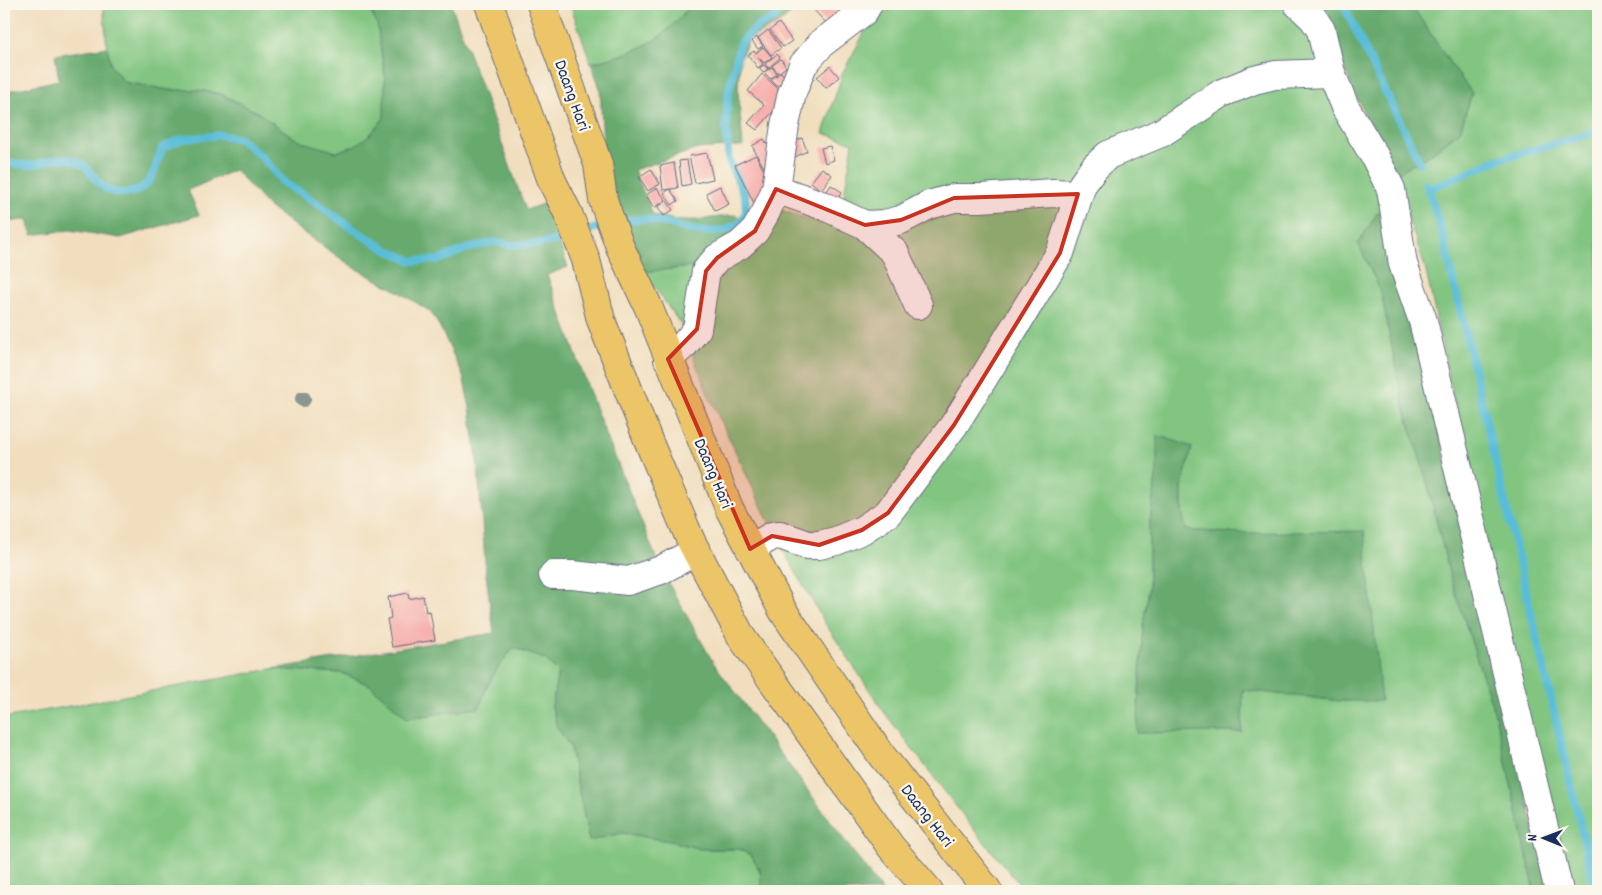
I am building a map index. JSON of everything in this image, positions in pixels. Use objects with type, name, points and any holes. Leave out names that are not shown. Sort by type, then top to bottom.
[{"type":"main road","points":[[489,4],[552,181],[568,212],[586,260],[601,320],[650,445],[696,551],[742,638],[880,832],[929,891]]},
{"type":"main road","name":"Daang Hari","points":[[540,4],[598,164],[603,200],[620,247],[648,306],[729,508],[783,611],[882,756],[988,891]]},
{"type":"street","points":[[668,359],[684,345],[697,329],[706,271],[717,258],[740,244],[755,231],[776,189],[788,109],[803,65],[822,43],[864,11],[868,4]]},
{"type":"street","points":[[1298,4],[1313,18],[1321,30],[1331,73],[1345,106],[1375,157],[1391,189],[1403,264],[1423,320],[1559,891]]},
{"type":"street","points":[[750,549],[772,536],[780,535],[808,545],[819,545],[836,541],[862,530],[888,513],[954,424],[1060,252],[1078,194],[1094,168],[1108,155],[1161,133],[1222,93],[1254,80],[1275,75],[1331,73]]},
{"type":"street","points":[[776,189],[824,206],[866,225],[895,252],[918,305]]},
{"type":"street","points":[[866,225],[884,224],[901,220],[929,205],[954,198],[1052,193],[1078,194]]},
{"type":"street","points":[[553,576],[572,575],[628,581],[661,570],[696,551]]},
{"type":"highlighted area","points":[[776,189],[865,225],[901,220],[954,198],[1078,194],[1060,253],[954,425],[888,513],[862,530],[819,545],[772,536],[750,549],[668,359],[697,329],[706,271],[717,258],[755,231]]},
{"type":"green space","points":[[103,4],[367,4],[377,24],[385,77],[384,118],[370,135],[354,146],[336,152],[297,140],[257,112],[221,94],[198,90],[169,90],[124,82],[111,66],[107,47]]},
{"type":"green space","points":[[367,4],[451,4],[526,210],[545,203],[568,267],[547,275],[598,415],[661,570],[713,662],[882,891],[762,891],[760,871],[752,856],[739,849],[700,849],[675,842],[623,833],[589,841],[570,747],[557,727],[552,706],[558,672],[545,659],[514,648],[493,676],[479,708],[407,718],[370,685],[342,673],[272,669],[494,633],[486,575],[478,468],[470,408],[463,376],[431,312],[355,268],[305,234],[268,206],[235,170],[188,190],[199,215],[120,238],[70,230],[32,235],[27,219],[4,223],[4,92],[59,80],[55,55],[107,47],[111,66],[124,82],[169,90],[198,90],[221,94],[257,112],[297,140],[336,152],[354,146],[370,135],[384,118],[385,77],[377,24]]},
{"type":"green space","points":[[570,4],[691,4],[681,17],[659,37],[622,55],[591,63]]},
{"type":"green space","points":[[691,4],[802,4],[781,22],[749,39],[740,59],[738,90],[743,146],[698,149],[634,170],[653,215],[677,220],[696,220],[735,215],[766,232],[727,263],[644,272],[604,162],[600,88],[591,63],[622,55],[659,37],[681,17]]},
{"type":"green space","points":[[880,4],[1283,4],[1303,23],[1384,203],[1358,243],[1381,292],[1403,403],[1426,478],[1450,576],[1495,714],[1535,891],[1025,891],[975,831],[884,712],[825,623],[779,543],[708,394],[681,325],[644,272],[727,263],[781,210],[808,219],[839,223],[853,143],[823,133],[843,72]],"holes":[[[1192,448],[1182,486],[1182,511],[1185,530],[1230,533],[1381,700],[1341,701],[1243,690],[1138,706],[1143,625],[1149,589],[1149,527],[1157,471]]]},
{"type":"green space","points":[[1307,4],[1411,4],[1472,93],[1460,131],[1429,155],[1394,175],[1353,90],[1331,34]]},
{"type":"green space","points":[[1411,4],[1598,4],[1598,891],[1568,891],[1473,487],[1425,267],[1394,175],[1429,155],[1460,131],[1472,93]]},
{"type":"green space","points":[[1384,203],[1549,891],[1535,891],[1495,714],[1450,576],[1426,478],[1403,403],[1381,292],[1358,243]]},
{"type":"green space","points":[[1157,435],[1192,447],[1182,486],[1182,511],[1186,530],[1230,533],[1364,531],[1381,701],[1342,701],[1243,690],[1242,732],[1137,733],[1143,625],[1149,589],[1149,527],[1157,471]]},
{"type":"green space","points":[[514,648],[545,659],[558,672],[552,706],[557,727],[570,747],[589,840],[622,833],[675,842],[700,849],[739,849],[752,856],[760,871],[762,891],[4,891],[4,718],[272,669],[342,673],[370,685],[407,718],[479,708],[493,676]]},
{"type":"building","points":[[819,4],[840,4],[845,8],[827,24],[813,9]]},
{"type":"building","points":[[779,23],[792,41],[783,47],[770,30]]},
{"type":"building","points":[[768,30],[781,48],[771,55],[758,38]]},
{"type":"building","points":[[757,37],[763,46],[758,49],[752,41]]},
{"type":"building","points":[[763,47],[772,57],[764,63],[758,57],[763,64],[758,68],[748,55],[754,51],[756,53]]},
{"type":"building","points":[[777,54],[780,58],[768,68],[765,64]]},
{"type":"building","points":[[781,59],[786,67],[778,73],[772,66]]},
{"type":"building","points":[[764,65],[768,69],[763,73],[759,68]]},
{"type":"building","points":[[830,66],[839,77],[826,88],[817,77]]},
{"type":"building","points":[[772,67],[777,74],[770,79],[764,72]]},
{"type":"building","points":[[781,72],[786,79],[777,86],[771,80]]},
{"type":"building","points":[[762,74],[786,96],[757,130],[748,123],[764,105],[748,91]]},
{"type":"building","points":[[802,138],[807,151],[795,157],[789,144]]},
{"type":"building","points":[[764,139],[778,164],[766,171],[752,146]]},
{"type":"building","points":[[830,146],[834,160],[825,163],[821,148]]},
{"type":"building","points":[[707,153],[713,179],[695,183],[689,156]]},
{"type":"building","points":[[756,155],[772,187],[756,207],[735,165]]},
{"type":"building","points":[[687,160],[691,184],[682,186],[679,161]]},
{"type":"building","points":[[674,163],[678,188],[663,190],[660,166]]},
{"type":"building","points":[[822,168],[832,175],[821,190],[811,182]]},
{"type":"building","points":[[651,169],[660,184],[648,191],[639,177]]},
{"type":"building","points":[[831,185],[842,192],[834,204],[823,197]]},
{"type":"building","points":[[720,186],[729,204],[715,211],[706,193]]},
{"type":"building","points":[[657,188],[666,200],[654,208],[646,195]]},
{"type":"building","points":[[670,189],[678,201],[672,205],[664,193]]},
{"type":"building","points":[[667,201],[673,210],[664,216],[658,207]]},
{"type":"building","points":[[408,593],[409,599],[423,596],[426,612],[430,611],[435,640],[392,647],[387,619],[391,618],[388,597]]},
{"type":"waterway","points":[[4,163],[28,165],[55,159],[72,160],[85,167],[107,189],[118,193],[130,193],[145,186],[150,180],[162,148],[182,139],[221,135],[240,139],[262,157],[284,183],[387,250],[412,261],[439,260],[463,250],[494,242],[516,245],[555,241],[622,220],[646,219],[705,232],[727,230],[741,222],[746,212],[745,196],[729,161],[726,128],[728,95],[740,43],[758,26],[774,19],[783,4]]},
{"type":"waterway","points":[[1343,4],[1420,163]]},
{"type":"waterway","points":[[1429,189],[1500,159],[1598,132]]},
{"type":"waterway","points":[[1426,183],[1443,236],[1596,891]]}]
